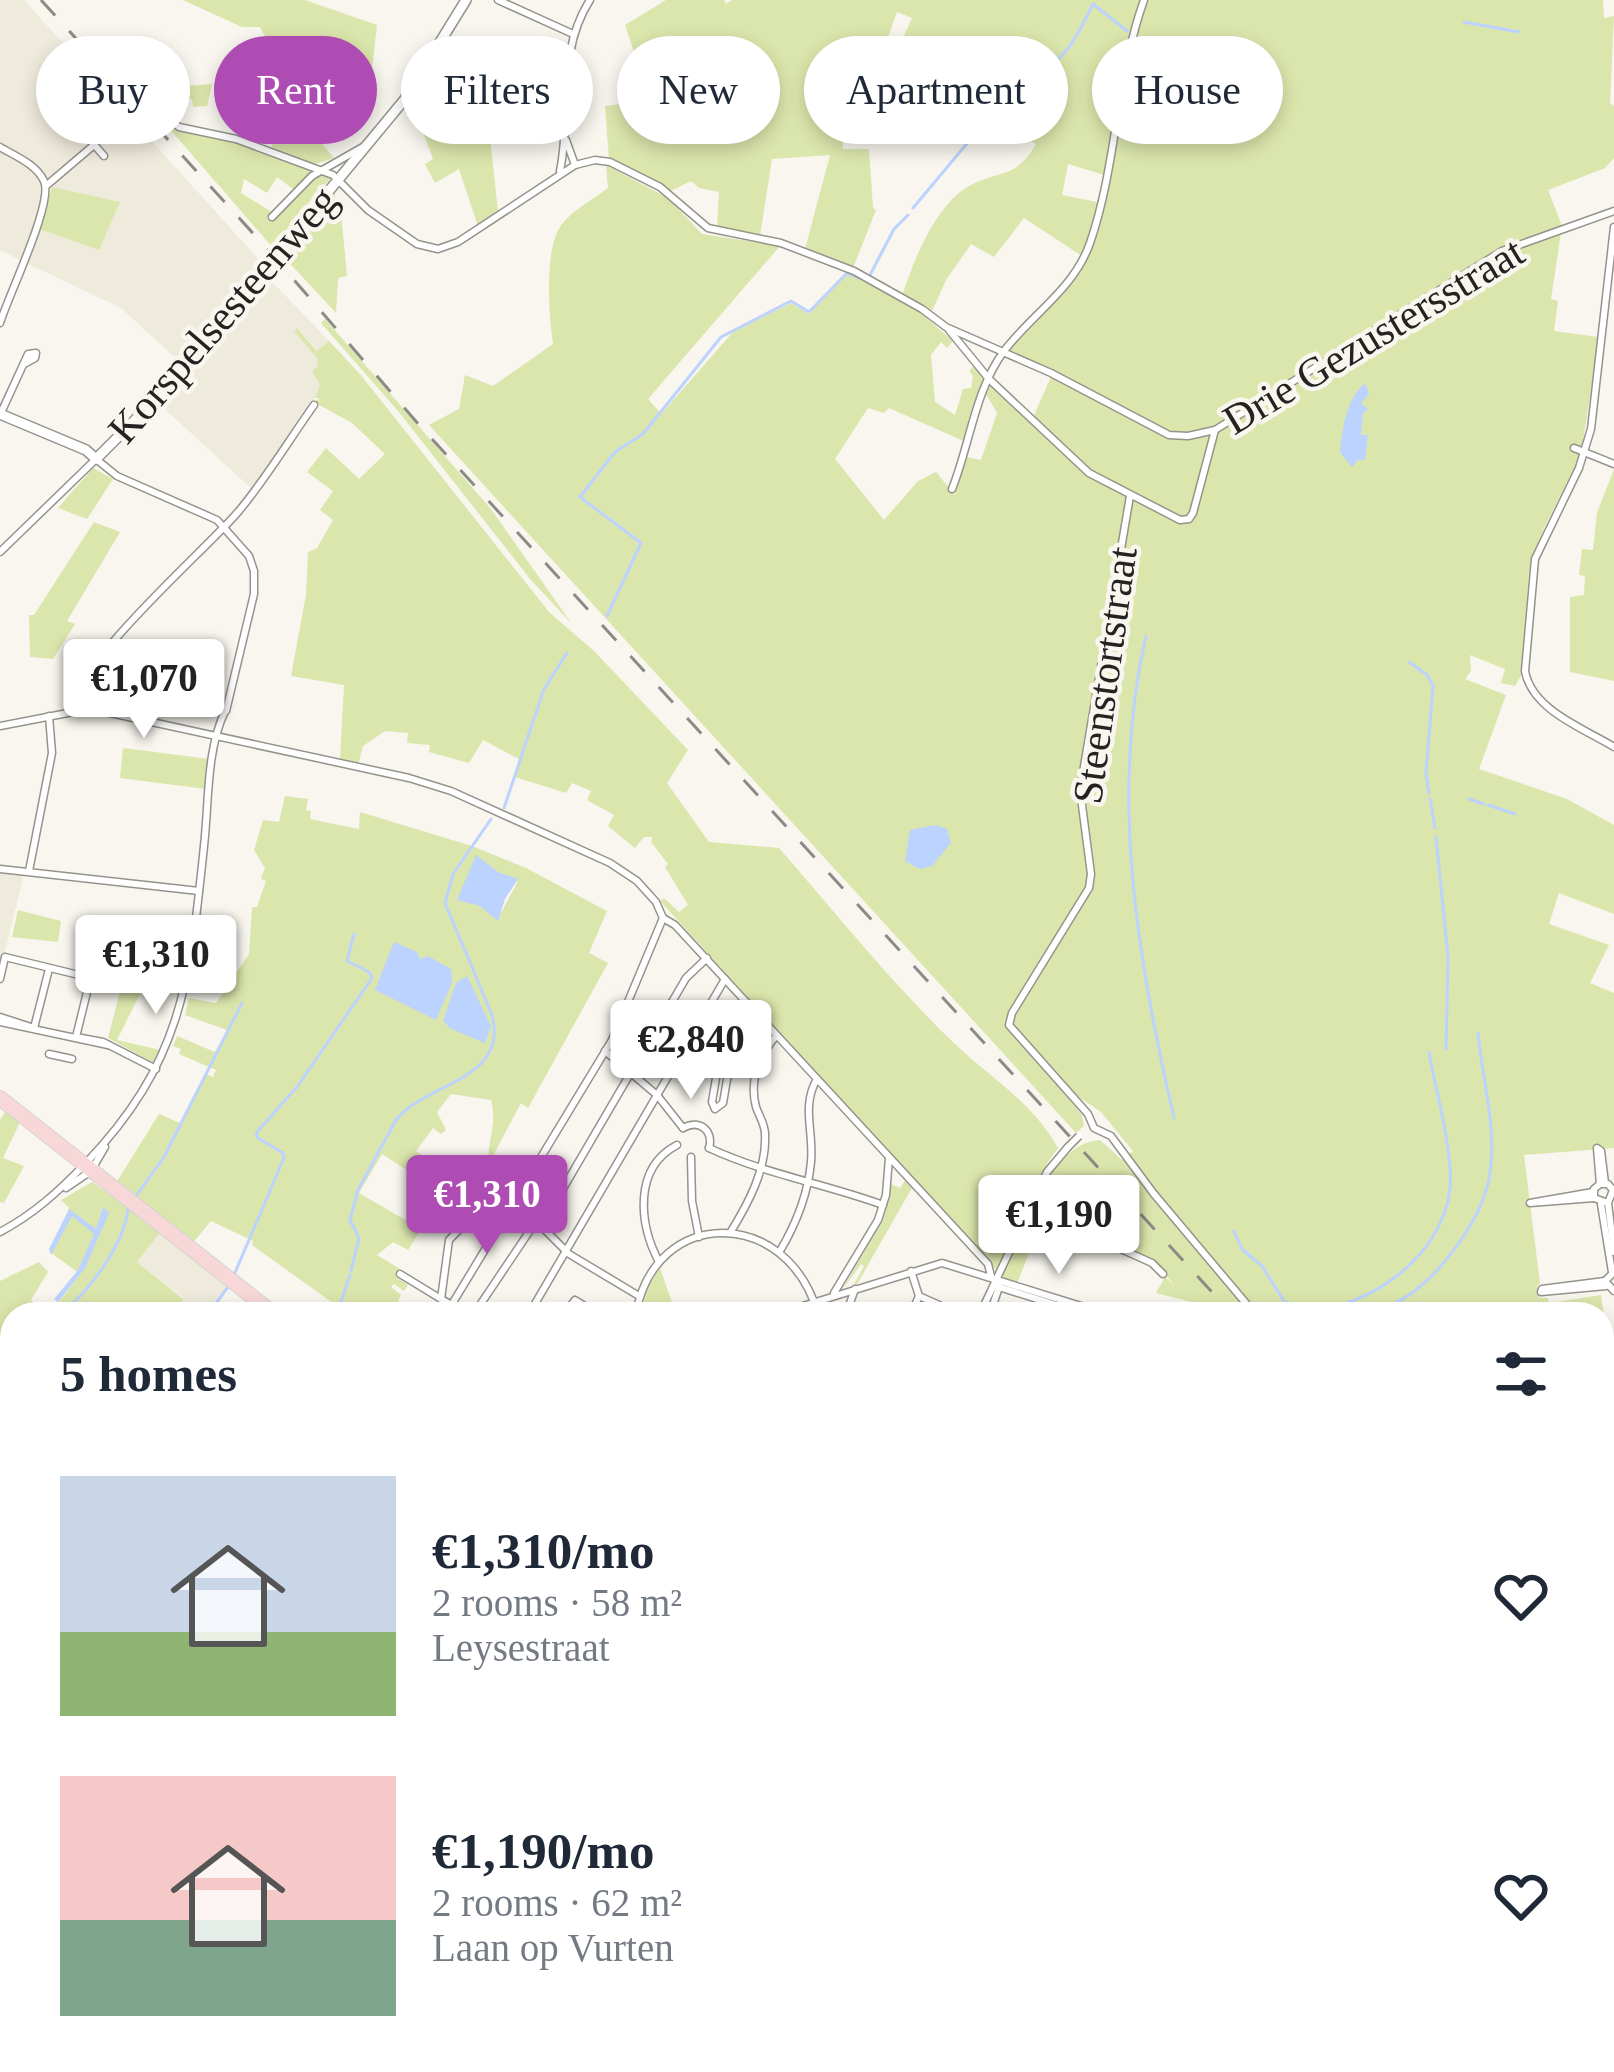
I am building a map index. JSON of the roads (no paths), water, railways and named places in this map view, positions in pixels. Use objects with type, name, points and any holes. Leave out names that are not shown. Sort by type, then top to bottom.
[{"type":"main road","points":[[0,1098],[259,1302]]},
{"type":"street","name":"Korspelsesteenweg","points":[[377,133],[421,78],[466,0]]},
{"type":"street","points":[[498,0],[573,34],[590,0]]},
{"type":"street","points":[[952,489],[1002,353],[1063,291],[1089,245],[1131,39],[1144,0]]},
{"type":"street","points":[[190,129],[236,139],[321,170],[339,179],[386,224],[417,244],[438,249],[472,233],[560,172],[596,160],[610,162],[660,188],[708,228],[782,243],[854,271],[946,327]]},
{"type":"street","name":"Korspelsesteenweg","points":[[0,552],[159,396],[368,144]]},
{"type":"street","points":[[272,217],[296,189],[368,144]]},
{"type":"street","points":[[560,172],[564,144]]},
{"type":"street","points":[[568,144],[575,165]]},
{"type":"street","points":[[46,185],[94,145],[104,156]]},
{"type":"street","points":[[0,147],[32,166],[46,185],[45,209],[0,322]]},
{"type":"street","name":"Drie Gezustersstraat","points":[[946,327],[1051,374],[1169,436],[1188,436],[1214,430],[1502,250],[1614,211]]},
{"type":"street","points":[[1614,227],[1597,397],[1585,453],[1534,559],[1525,676],[1540,702],[1614,747]]},
{"type":"street","name":"Steenstortstraat","points":[[946,327],[989,379],[1089,473],[1180,520],[1189,519],[1214,430]]},
{"type":"street","points":[[0,1232],[88,1168],[156,1069],[185,993],[214,755],[255,585],[249,556],[225,527],[204,512],[117,476],[86,451],[0,414],[24,364]]},
{"type":"street","points":[[73,712],[74,697],[125,626],[225,527],[314,405]]},
{"type":"street","points":[[1574,448],[1614,464]]},
{"type":"street","name":"Steenstortstraat","points":[[1130,496],[1080,790],[1089,888],[1009,1020],[1088,1114],[1094,1128],[1112,1136],[1245,1302]]},
{"type":"street","points":[[0,726],[73,712],[116,713],[219,736],[451,791],[610,863],[637,881],[663,918],[706,958],[988,1264],[1002,1288],[1058,1302]]},
{"type":"street","points":[[28,872],[52,753],[50,716]]},
{"type":"street","points":[[0,869],[199,891]]},
{"type":"street","points":[[454,1302],[605,1052],[663,918]]},
{"type":"street","points":[[0,979],[5,957],[120,985]]},
{"type":"street","points":[[483,1302],[538,1225],[686,978],[706,958]]},
{"type":"street","points":[[34,1028],[49,969]]},
{"type":"street","points":[[76,1037],[91,976]]},
{"type":"street","points":[[536,1302],[725,979]]},
{"type":"street","points":[[0,1019],[108,1046],[156,1069]]},
{"type":"street","points":[[730,1233],[760,1169],[765,1134],[754,1095],[755,1073],[777,1035]]},
{"type":"street","points":[[61,1057],[66,1036]]},
{"type":"street","points":[[704,1127],[723,1103],[730,1056],[726,1050],[720,1054],[717,1070],[715,1109]]},
{"type":"street","points":[[605,1052],[657,1095],[683,1128]]},
{"type":"street","points":[[50,1054],[72,1059]]},
{"type":"street","points":[[780,1251],[808,1181],[812,1152],[807,1101],[817,1078]]},
{"type":"street","points":[[683,1128],[704,1127],[709,1148]]},
{"type":"street","points":[[659,1262],[645,1232],[644,1194],[653,1167],[677,1145],[683,1128]]},
{"type":"street","points":[[985,1302],[1047,1172],[1079,1136],[1094,1128]]},
{"type":"street","points":[[677,1145],[692,1157]]},
{"type":"street","points":[[709,1148],[760,1169],[883,1205]]},
{"type":"street","points":[[692,1157],[709,1148]]},
{"type":"street","points":[[692,1157],[692,1201],[700,1237]]},
{"type":"street","points":[[832,1296],[874,1228],[883,1205],[890,1158]]},
{"type":"street","points":[[1608,1286],[1613,1272],[1599,1199],[1602,1184],[1614,1193]]},
{"type":"street","points":[[1599,1199],[1530,1204],[1599,1199],[1614,1193]]},
{"type":"street","points":[[441,1299],[446,1247],[455,1232],[504,1194],[566,1251],[639,1296]]},
{"type":"street","points":[[1599,1199],[1614,1252]]},
{"type":"street","points":[[1023,1221],[1045,1215],[1152,1263],[1163,1274]]},
{"type":"street","points":[[638,1302],[659,1262],[700,1237],[730,1233],[780,1251],[801,1272],[815,1302]]},
{"type":"street","points":[[817,1302],[942,1263],[1061,1302]]},
{"type":"street","points":[[911,1271],[920,1296],[932,1302]]},
{"type":"street","points":[[400,1274],[446,1302]]},
{"type":"street","points":[[1608,1286],[1540,1292],[1542,1289],[1608,1286]]},
{"type":"street","points":[[996,1302],[1002,1288]]},
{"type":"street","points":[[850,1302],[855,1289]]},
{"type":"street","points":[[917,1302],[920,1296]]},
{"type":"water","points":[[1365,383],[1369,394],[1361,403],[1368,409],[1363,413],[1361,435],[1368,435],[1365,460],[1352,467],[1340,452],[1342,432],[1350,405]]},
{"type":"water","points":[[935,825],[947,829],[951,843],[932,866],[920,869],[905,861],[910,830]]},
{"type":"water","points":[[476,855],[498,872],[518,879],[498,921],[480,906],[457,900]]},
{"type":"water","points":[[394,942],[417,952],[420,959],[428,956],[451,969],[452,983],[436,1020],[375,990]]},
{"type":"water","points":[[467,976],[491,1026],[485,1043],[443,1021],[456,983]]},
{"type":"water","points":[[103,1207],[109,1213],[85,1268],[58,1302],[54,1299],[78,1270],[94,1234],[72,1216],[51,1255],[49,1249],[69,1209],[96,1229]]},
{"type":"waterway","points":[[1068,47],[1093,4],[1127,31]]},
{"type":"waterway","points":[[1464,22],[1519,32]]},
{"type":"waterway","points":[[913,208],[967,144]]},
{"type":"waterway","points":[[870,275],[894,229],[908,215]]},
{"type":"waterway","points":[[607,616],[641,543],[580,497],[615,452],[643,434],[721,337],[791,301],[809,312],[847,273],[865,280]]},
{"type":"waterway","points":[[1146,636],[1135,696],[1129,818],[1140,939],[1174,1118]]},
{"type":"waterway","points":[[504,808],[544,689],[567,653]]},
{"type":"waterway","points":[[1409,662],[1433,686],[1426,773],[1429,793]]},
{"type":"waterway","points":[[1430,799],[1435,828]]},
{"type":"waterway","points":[[1469,799],[1484,804]]},
{"type":"waterway","points":[[1488,805],[1515,814]]},
{"type":"waterway","points":[[351,1271],[359,1238],[350,1220],[358,1190],[396,1120],[462,1078],[489,1054],[494,1037],[492,1015],[445,903],[453,874],[491,819]]},
{"type":"waterway","points":[[1436,837],[1448,957],[1446,1049]]},
{"type":"waterway","points":[[234,1275],[284,1158],[256,1133],[297,1087],[372,978],[347,961],[354,934]]},
{"type":"waterway","points":[[136,1196],[164,1157],[242,1003]]},
{"type":"waterway","points":[[1397,1302],[1440,1266],[1473,1221],[1487,1188],[1492,1138],[1478,1033]]},
{"type":"waterway","points":[[1350,1302],[1377,1289],[1417,1258],[1444,1215],[1450,1190],[1447,1140],[1429,1052]]},
{"type":"waterway","points":[[74,1302],[107,1262],[128,1208]]},
{"type":"waterway","points":[[1234,1231],[1242,1249],[1262,1266],[1286,1302]]},
{"type":"waterway","points":[[341,1302],[350,1275]]},
{"type":"waterway","points":[[217,1302],[228,1287]]},
{"type":"railway","points":[[41,0],[420,426],[1221,1302]]}]
